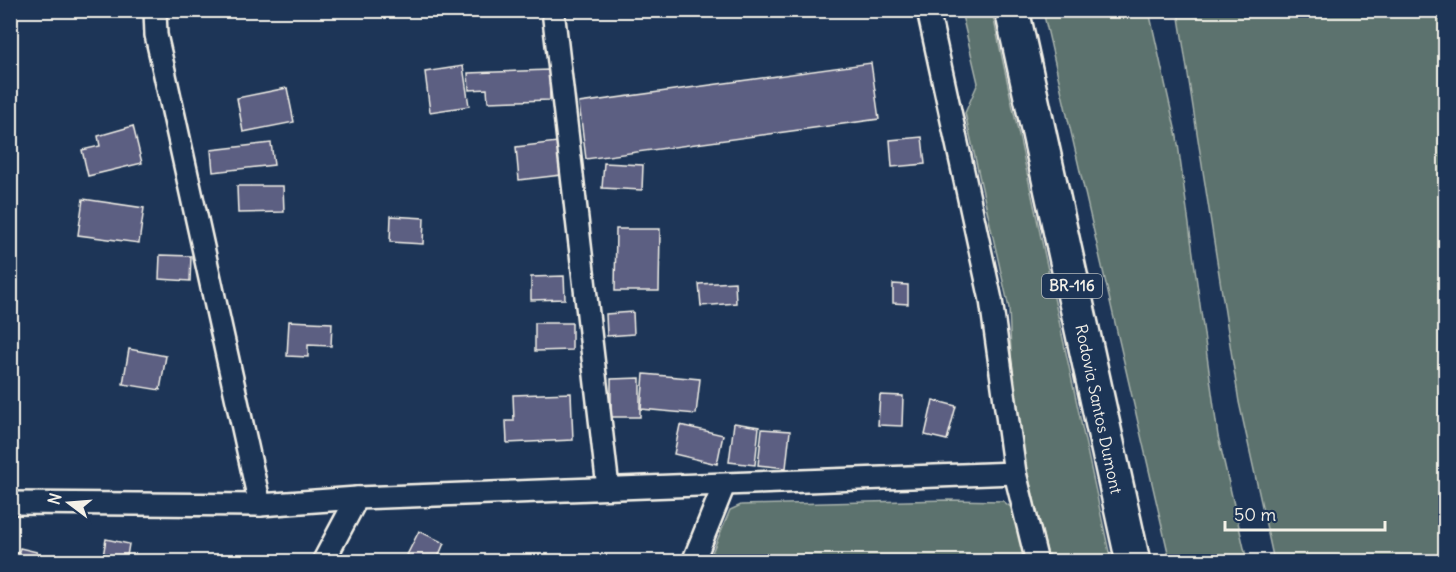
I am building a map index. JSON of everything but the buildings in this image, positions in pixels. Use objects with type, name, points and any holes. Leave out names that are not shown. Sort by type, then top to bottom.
[{"type":"highway","name":"Rodovia Santos Dumont","points":[[1012,10],[1133,561]]},
{"type":"street","points":[[155,10],[159,46],[260,505]]},
{"type":"street","points":[[553,10],[608,488]]},
{"type":"street","points":[[928,10],[991,300],[1015,473],[1037,561]]},
{"type":"street","points":[[10,503],[260,505],[357,498],[1015,473]]},
{"type":"street","points":[[693,561],[724,485]]},
{"type":"street","points":[[323,561],[357,498]]},
{"type":"green space","points":[[961,11],[992,11],[1111,561],[1049,561],[1020,442],[1012,376],[1009,308],[965,113],[978,83]]},
{"type":"green space","points":[[1043,11],[1149,11],[1177,137],[1218,436],[1247,561],[1170,561]]},
{"type":"green space","points":[[1178,11],[1445,11],[1445,561],[1274,561],[1239,402]]},
{"type":"green space","points":[[948,500],[1003,501],[1018,513],[1033,562],[708,562],[730,510],[741,505]]}]
